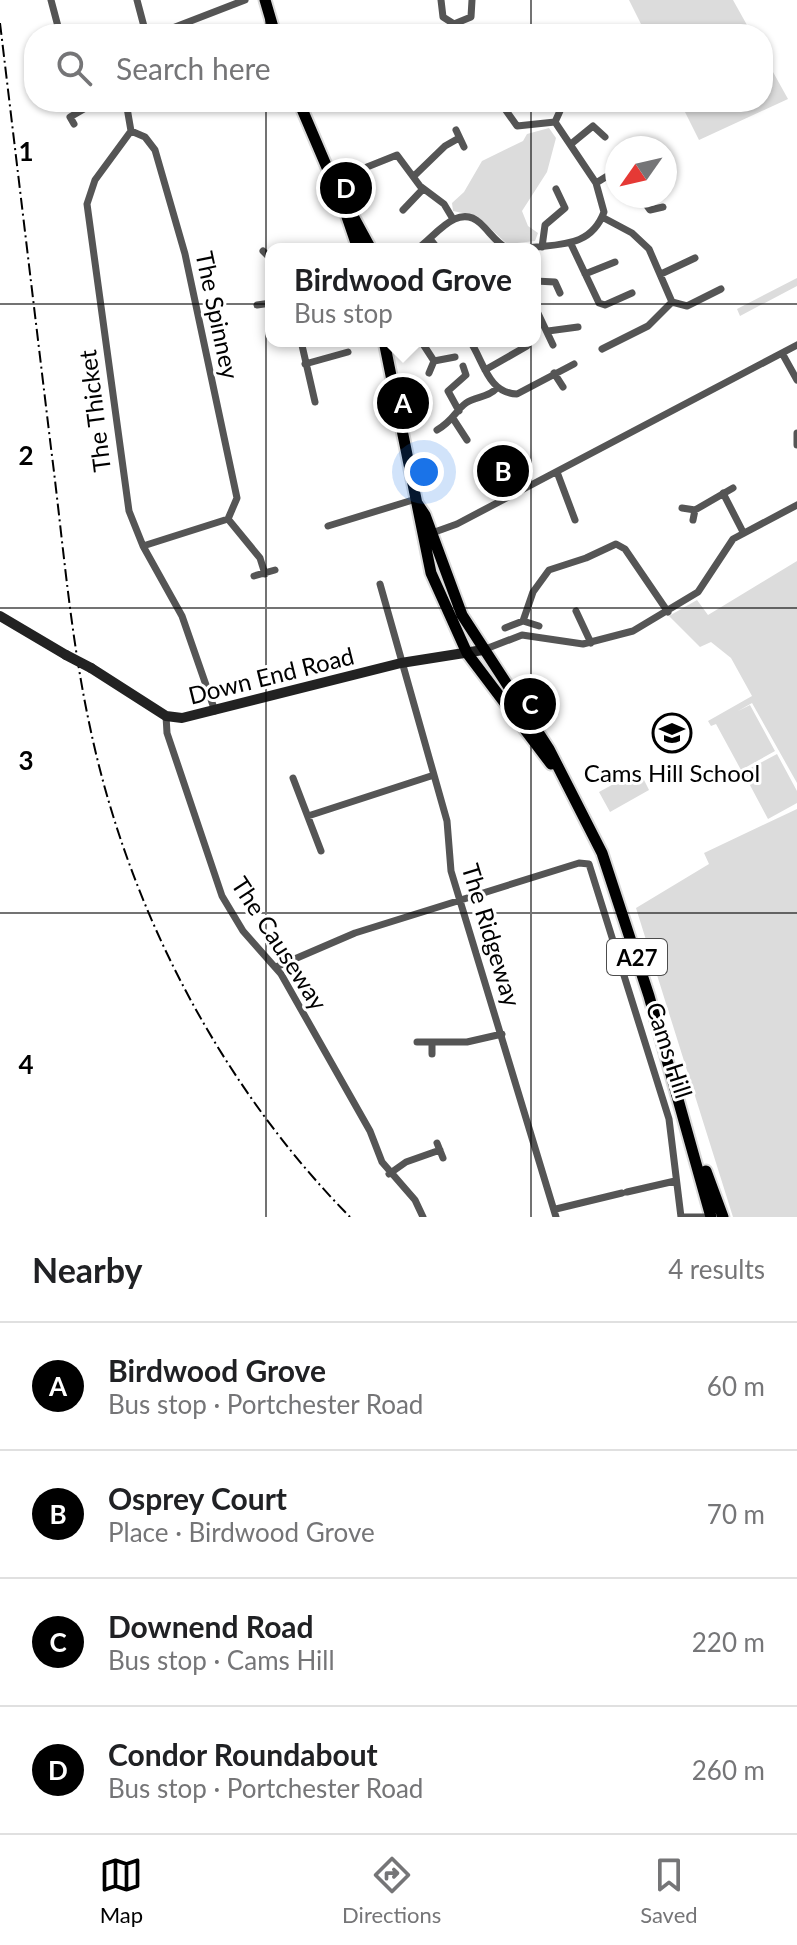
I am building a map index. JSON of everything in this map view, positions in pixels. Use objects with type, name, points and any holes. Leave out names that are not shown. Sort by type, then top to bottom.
[{"type":"main road","points":[[265,0],[272,24]]},
{"type":"main road","points":[[303,112],[356,243]]},
{"type":"main road","points":[[343,205],[367,243]]},
{"type":"main road","name":"A27","points":[[385,347],[431,573],[467,653]]},
{"type":"main road","name":"A27","points":[[416,501],[432,533],[458,608],[483,650]]},
{"type":"main road","name":"Cams Hill","points":[[483,650],[549,749],[602,853],[689,1130],[711,1217]]},
{"type":"main road","name":"Cams Hill","points":[[467,653],[570,790]]},
{"type":"main road","name":"Cams Hill","points":[[689,1130],[723,1217]]},
{"type":"street","points":[[51,0],[57,24]]},
{"type":"street","points":[[137,0],[143,24]]},
{"type":"street","points":[[183,24],[245,0]]},
{"type":"street","points":[[441,0],[443,17],[454,24],[471,17],[472,0]]},
{"type":"street","points":[[62,122],[72,121],[83,112]]},
{"type":"street","points":[[128,112],[131,131]]},
{"type":"street","points":[[495,117],[505,112],[517,126],[555,122]]},
{"type":"street","points":[[555,122],[560,112]]},
{"type":"street","points":[[555,122],[596,183],[604,201],[602,217],[590,233],[571,244],[542,247],[545,225],[565,208],[556,189]]},
{"type":"street","points":[[571,144],[593,126],[605,137]]},
{"type":"street","name":"The Spinney","points":[[131,131],[145,137],[155,150],[185,254],[237,498],[228,519]]},
{"type":"street","name":"The Thicket","points":[[131,131],[95,180],[87,204],[124,490],[143,546],[182,616],[215,711]]},
{"type":"street","points":[[414,176],[458,134],[464,147]]},
{"type":"street","points":[[367,167],[397,155],[423,189],[444,204],[453,219]]},
{"type":"street","points":[[596,183],[605,177]]},
{"type":"street","points":[[403,210],[408,200],[423,189]]},
{"type":"street","points":[[644,220],[649,209],[656,208]]},
{"type":"street","points":[[602,217],[644,244],[672,302]]},
{"type":"street","points":[[425,243],[453,219],[474,218],[501,243]]},
{"type":"street","points":[[430,239],[433,243]]},
{"type":"street","points":[[571,244],[599,303],[605,305],[631,297]]},
{"type":"street","points":[[661,274],[695,258]]},
{"type":"street","points":[[585,274],[615,262]]},
{"type":"street","points":[[680,265],[685,273]]},
{"type":"street","points":[[541,281],[555,282],[560,293]]},
{"type":"street","points":[[672,302],[687,306],[721,289]]},
{"type":"street","points":[[602,349],[653,323],[672,302]]},
{"type":"street","points":[[257,305],[265,304]]},
{"type":"street","points":[[541,318],[553,345]]},
{"type":"street","points":[[548,331],[578,327]]},
{"type":"street","points":[[432,533],[557,472],[797,345]]},
{"type":"street","points":[[302,347],[315,402]]},
{"type":"street","points":[[425,347],[434,361]]},
{"type":"street","points":[[473,347],[497,388],[517,394],[574,364]]},
{"type":"street","points":[[485,370],[525,347]]},
{"type":"street","points":[[305,364],[348,352]]},
{"type":"street","points":[[782,353],[797,380]]},
{"type":"street","points":[[434,361],[455,357]]},
{"type":"street","points":[[429,373],[434,361]]},
{"type":"street","points":[[459,411],[448,391],[466,375],[463,366]]},
{"type":"street","points":[[554,373],[563,387]]},
{"type":"street","points":[[437,430],[454,420],[467,402],[488,395],[497,388]]},
{"type":"street","points":[[454,420],[467,440]]},
{"type":"street","points":[[797,433],[797,445]]},
{"type":"street","points":[[557,472],[575,520]]},
{"type":"street","points":[[682,508],[695,510],[733,488]]},
{"type":"street","points":[[723,493],[743,532]]},
{"type":"street","points":[[328,526],[416,501]]},
{"type":"street","points":[[483,650],[522,635],[572,644],[621,636],[668,612],[705,585],[720,553],[743,532],[797,505]]},
{"type":"street","points":[[693,520],[695,510]]},
{"type":"street","points":[[143,546],[228,519],[260,558],[265,574]]},
{"type":"street","points":[[523,621],[533,592],[549,570],[616,544],[625,549],[668,612]]},
{"type":"street","points":[[254,576],[275,570]]},
{"type":"street","name":"The Ridgeway","points":[[380,584],[447,821],[448,860],[556,1213]]},
{"type":"street","points":[[524,587],[533,592]]},
{"type":"street","points":[[576,611],[591,643]]},
{"type":"street","name":"Down End Road","points":[[0,616],[91,668],[166,716],[182,718],[401,663],[483,650]]},
{"type":"street","points":[[505,628],[523,621],[539,626]]},
{"type":"street","name":"The Causeway","points":[[166,716],[167,733],[222,896],[243,931],[276,967],[370,1131],[389,1174],[415,1200],[423,1217]]},
{"type":"street","points":[[308,816],[434,775]]},
{"type":"street","points":[[293,778],[321,851]]},
{"type":"street","name":"Cams Hill","points":[[460,901],[579,863],[587,863],[591,868],[669,1119],[681,1217]]},
{"type":"street","points":[[276,967],[328,943],[460,901]]},
{"type":"street","points":[[417,1042],[480,1040],[502,1034]]},
{"type":"street","points":[[432,1042],[432,1054]]},
{"type":"street","points":[[389,1174],[406,1162],[440,1150]]},
{"type":"street","points":[[556,1213],[675,1181]]},
{"type":"street","points":[[681,1217],[704,1217]]},
{"type":"shaded area","points":[[629,0],[733,0],[746,24],[641,24]]},
{"type":"shaded area","points":[[773,72],[788,99],[773,106]]},
{"type":"shaded area","points":[[685,112],[760,112],[699,140]]},
{"type":"shaded area","points":[[549,128],[556,138],[547,172],[522,211],[528,226],[538,233],[535,241],[506,243],[477,216],[453,211],[452,203],[464,192],[482,161],[523,141],[527,134]]},
{"type":"shaded area","points":[[797,278],[797,286],[740,316],[737,309]]},
{"type":"shaded area","points":[[797,561],[797,783],[752,703],[738,711],[750,705],[775,751],[741,770],[716,724],[711,726],[708,721],[752,696],[731,658],[711,642],[700,647],[669,616],[697,600],[708,615]]},
{"type":"shaded area","points":[[777,754],[797,791],[797,803],[768,819],[743,772]]},
{"type":"shaded area","points":[[639,770],[649,790],[610,812],[599,792]]},
{"type":"shaded area","points":[[797,809],[797,1217],[733,1217],[636,908],[709,864],[704,853]]},
{"type":"railway","points":[[0,23],[72,623],[90,727],[107,795],[128,861],[155,927],[221,1052],[260,1110],[303,1165],[350,1217]]},
{"type":"place","name":"Condor Roundabout","points":[[346,188]]},
{"type":"place","name":"Birdwood Grove","points":[[403,403]]},
{"type":"place","name":"Osprey Court","points":[[503,471]]},
{"type":"place","name":"Downend Road","points":[[530,704]]},
{"type":"place","name":"Cams Hill School","points":[[672,733]]}]
